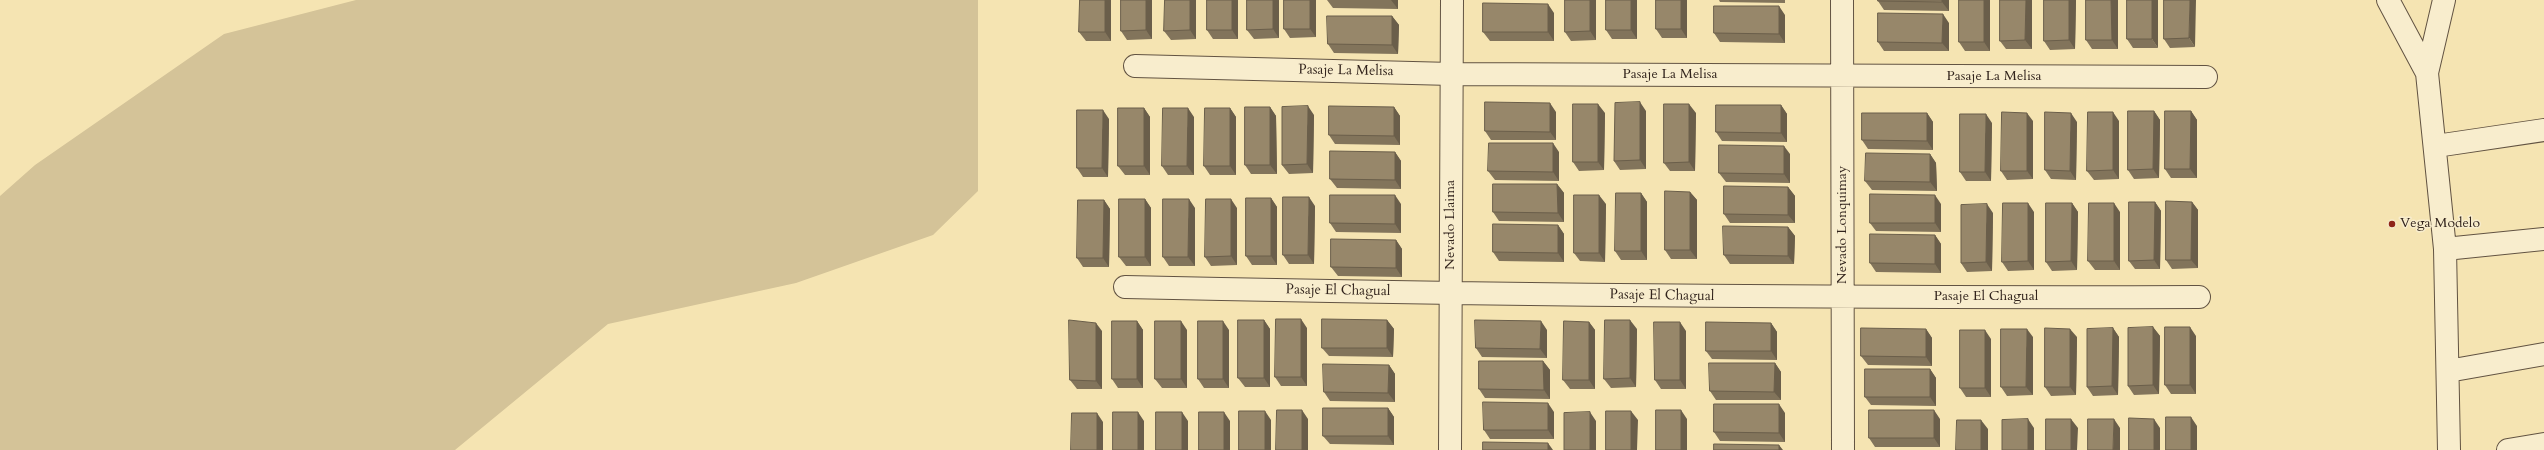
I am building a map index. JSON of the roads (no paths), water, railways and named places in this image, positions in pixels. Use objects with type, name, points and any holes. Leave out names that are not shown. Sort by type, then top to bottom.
[{"type":"street","name":"Nevado Llaima","points":[[1450,450],[1452,0]]},
{"type":"street","name":"Nevado Lonquimay","points":[[1842,0],[1843,450]]},
{"type":"street","points":[[2388,0],[2427,73]]},
{"type":"street","points":[[2444,0],[2427,73],[2436,146],[2445,249],[2449,450]]},
{"type":"street","name":"Pasaje La Melisa","points":[[1135,66],[1452,74],[2206,77]]},
{"type":"street","points":[[2436,146],[2544,130]]},
{"type":"street","points":[[2445,249],[2544,239]]},
{"type":"street","name":"Pasaje El Chagual","points":[[1125,286],[1450,294],[1843,298],[2199,297]]},
{"type":"street","points":[[2448,371],[2544,354]]},
{"type":"street","points":[[2508,450],[2544,444]]},
{"type":"place","name":"Vega Modelo","points":[[2392,224]]}]
